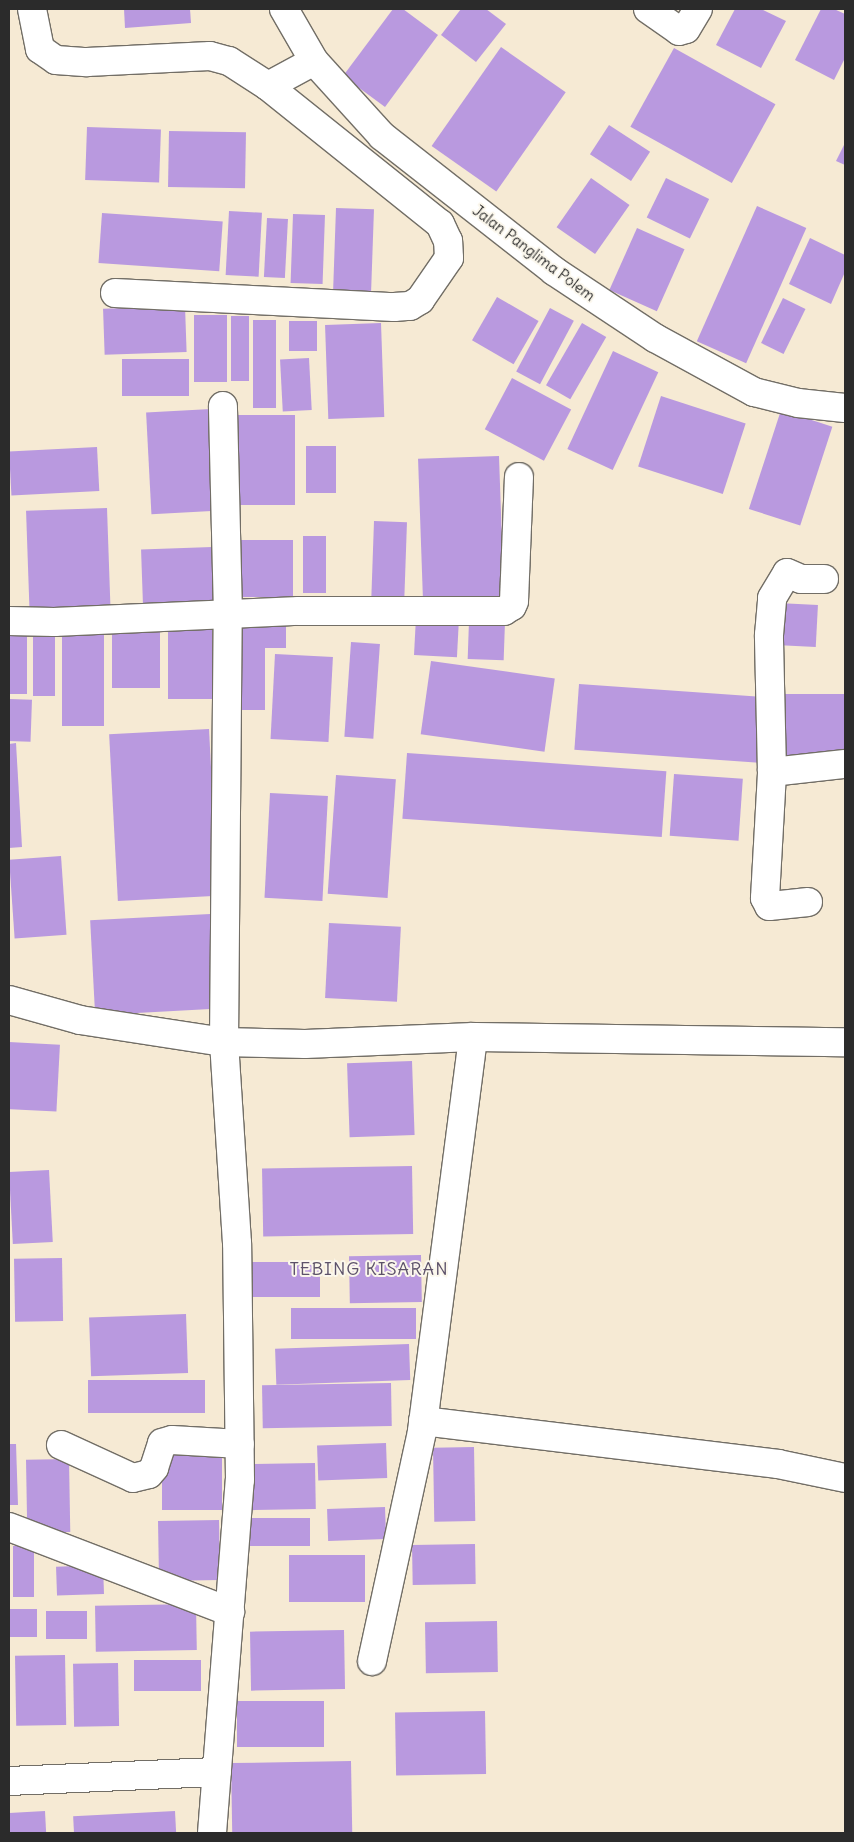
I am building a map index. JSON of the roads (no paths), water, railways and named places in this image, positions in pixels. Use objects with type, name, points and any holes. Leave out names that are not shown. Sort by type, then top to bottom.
[{"type":"street","points":[[32,9],[32,25],[40,49],[56,60],[87,62],[210,56],[229,61],[268,86],[440,224],[448,242],[449,258],[420,300],[410,306],[394,307],[115,293]]},
{"type":"street","name":"Jalan Panglima Polem","points":[[284,9],[314,61],[382,136],[554,271],[655,338],[754,392],[798,404],[845,408]]},
{"type":"street","points":[[648,9],[680,31],[686,29],[698,9]]},
{"type":"street","points":[[268,86],[314,61]]},
{"type":"street","points":[[212,1833],[230,1612],[240,1444],[237,1243],[224,1042],[228,614],[223,406]]},
{"type":"street","points":[[9,621],[54,622],[228,614],[510,609],[514,601],[519,477]]},
{"type":"street","points":[[808,902],[769,906],[765,898],[772,772],[769,635],[772,598],[787,573],[801,579],[824,579]]},
{"type":"street","points":[[772,772],[845,764]]},
{"type":"street","points":[[9,1000],[80,1020],[224,1042],[305,1044],[472,1038],[845,1042]]},
{"type":"street","points":[[372,1661],[423,1421],[472,1038]]},
{"type":"street","points":[[423,1421],[778,1464],[845,1478]]},
{"type":"street","points":[[61,1444],[133,1478],[141,1478],[154,1468],[162,1443],[172,1440],[240,1444]]},
{"type":"street","points":[[9,1527],[230,1612]]},
{"type":"street","points":[[9,1781],[217,1772]]},
{"type":"district","name":"TEBING KISARAN","points":[[369,1269]]}]
